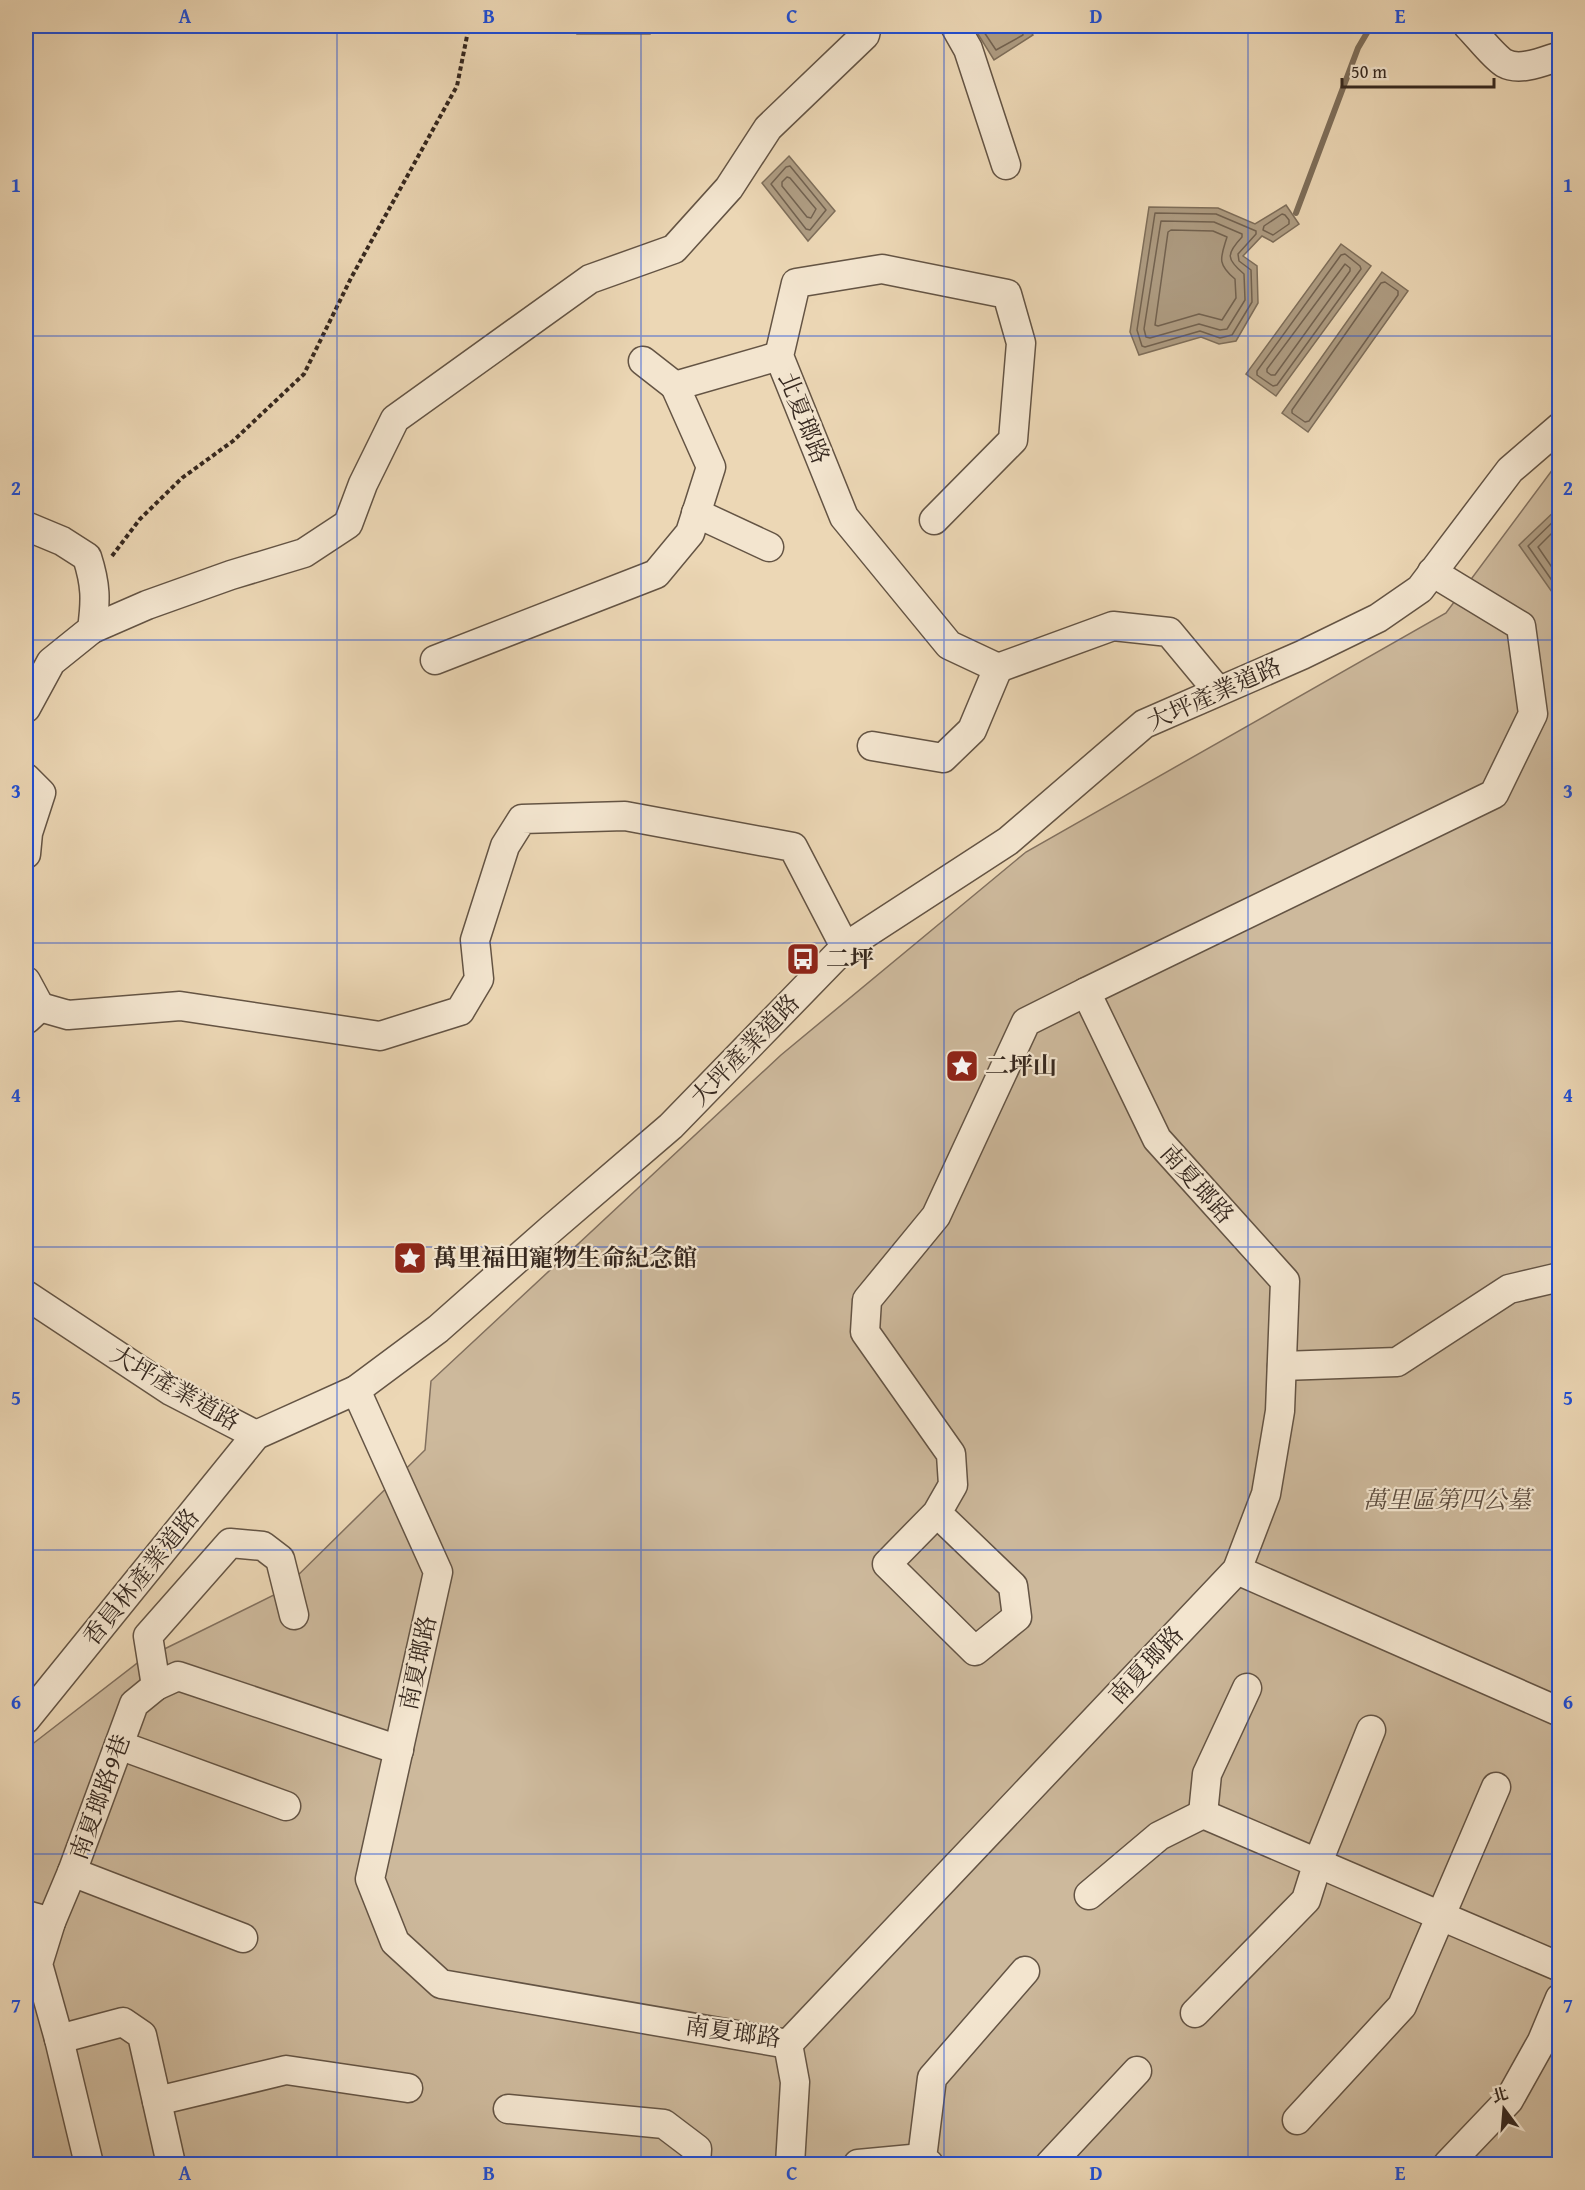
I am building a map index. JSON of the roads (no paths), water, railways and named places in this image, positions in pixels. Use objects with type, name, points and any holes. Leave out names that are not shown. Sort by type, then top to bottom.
[{"type":"street","points":[[26,708],[51,662],[92,629],[147,605],[304,553],[348,524],[363,484],[395,419],[590,279],[674,249],[729,188],[768,128],[865,35],[867,26]]},
{"type":"street","points":[[955,26],[968,49],[1006,165]]},
{"type":"street","points":[[1468,26],[1504,63],[1517,66],[1534,64],[1560,56]]},
{"type":"street","name":"北夏瑯路","points":[[934,520],[1013,440],[1021,343],[1007,294],[882,269],[796,283],[779,356],[844,517],[949,645],[998,668]]},
{"type":"street","points":[[675,386],[779,356]]},
{"type":"street","points":[[435,660],[656,574],[690,532],[711,467],[675,386],[643,361]]},
{"type":"street","name":"大坪產業道路","points":[[26,1295],[171,1391],[256,1435],[356,1390],[438,1329],[550,1229],[671,1126],[844,947],[1008,841],[1144,724],[1302,655],[1378,618],[1420,589],[1510,470],[1560,427]]},
{"type":"street","points":[[696,513],[769,547]]},
{"type":"street","points":[[26,526],[62,541],[87,557],[96,601],[92,629]]},
{"type":"street","points":[[937,1513],[1013,1586],[1017,1617],[975,1651],[887,1564],[937,1513],[953,1485],[951,1454],[865,1332],[867,1300],[936,1216],[1026,1022],[1494,794],[1533,714],[1521,626],[1432,572]]},
{"type":"street","points":[[872,746],[943,758],[972,730],[998,668],[1113,626],[1169,632],[1218,691]]},
{"type":"street","points":[[26,778],[41,793],[28,833],[26,854]]},
{"type":"street","points":[[26,981],[33,1014],[68,1015],[180,1006],[380,1036],[460,1011],[479,978],[475,940],[505,846],[522,819],[625,816],[793,847],[844,947]]},
{"type":"street","name":"南夏瑯路","points":[[356,1390],[438,1572],[370,1878],[395,1942],[441,1984],[788,2044],[1236,1570],[1266,1494],[1280,1411],[1285,1281],[1157,1139],[1086,992]]},
{"type":"street","points":[[1282,1366],[1397,1362],[1509,1289],[1560,1277]]},
{"type":"street","name":"香員林產業道路","points":[[26,1719],[256,1435]]},
{"type":"street","points":[[156,1686],[148,1636],[230,1543],[263,1546],[280,1559],[294,1615]]},
{"type":"street","points":[[1236,1570],[1560,1712]]},
{"type":"street","name":"南夏瑯路9巷","points":[[88,2164],[59,2039],[38,1964],[38,1919],[72,1872],[134,1704],[156,1686],[178,1676],[399,1750]]},
{"type":"street","points":[[1203,1814],[1207,1774],[1247,1688]]},
{"type":"street","points":[[1195,2013],[1306,1900],[1318,1862],[1371,1730]]},
{"type":"street","points":[[119,1745],[286,1806]]},
{"type":"street","points":[[1297,2120],[1402,2006],[1496,1787]]},
{"type":"street","points":[[1089,1895],[1159,1836],[1203,1814],[1560,1967]]},
{"type":"street","points":[[72,1872],[243,1938]]},
{"type":"street","points":[[858,2164],[925,2161],[932,2078],[1025,1971]]},
{"type":"street","points":[[1448,2164],[1509,2100],[1551,2044],[1560,1998]]},
{"type":"street","points":[[59,2039],[123,2022],[142,2035],[171,2164]]},
{"type":"street","points":[[788,2044],[795,2082],[790,2164]]},
{"type":"street","points":[[157,2101],[286,2070],[408,2088]]},
{"type":"street","points":[[1050,2164],[1137,2071]]},
{"type":"street","points":[[508,2109],[664,2124],[697,2149],[696,2164]]},
{"type":"water","points":[[578,26],[650,26],[650,34],[577,34]]},
{"type":"water","points":[[973,26],[1027,26],[1033,35],[994,60]]},
{"type":"water","points":[[789,156],[835,211],[808,241],[762,183]]},
{"type":"water","points":[[1286,205],[1299,224],[1273,242],[1262,236],[1243,256],[1257,266],[1258,303],[1236,341],[1219,344],[1201,337],[1139,355],[1130,332],[1149,207],[1218,208],[1255,224]]},
{"type":"water","points":[[1341,244],[1371,266],[1276,396],[1246,374]]},
{"type":"water","points":[[1382,272],[1408,291],[1308,432],[1282,413]]},
{"type":"water","points":[[1559,507],[1559,602],[1519,545]]},
{"type":"waterway","points":[[1296,213],[1358,48],[1371,26]]},
{"type":"place","name":"二坪","points":[[803,959]]},
{"type":"place","name":"二坪山","points":[[962,1066]]},
{"type":"place","name":"萬里福田寵物生命紀念館","points":[[410,1258]]},
{"type":"park label","name":"萬里區第四公墓","points":[[1447,1500]]}]
